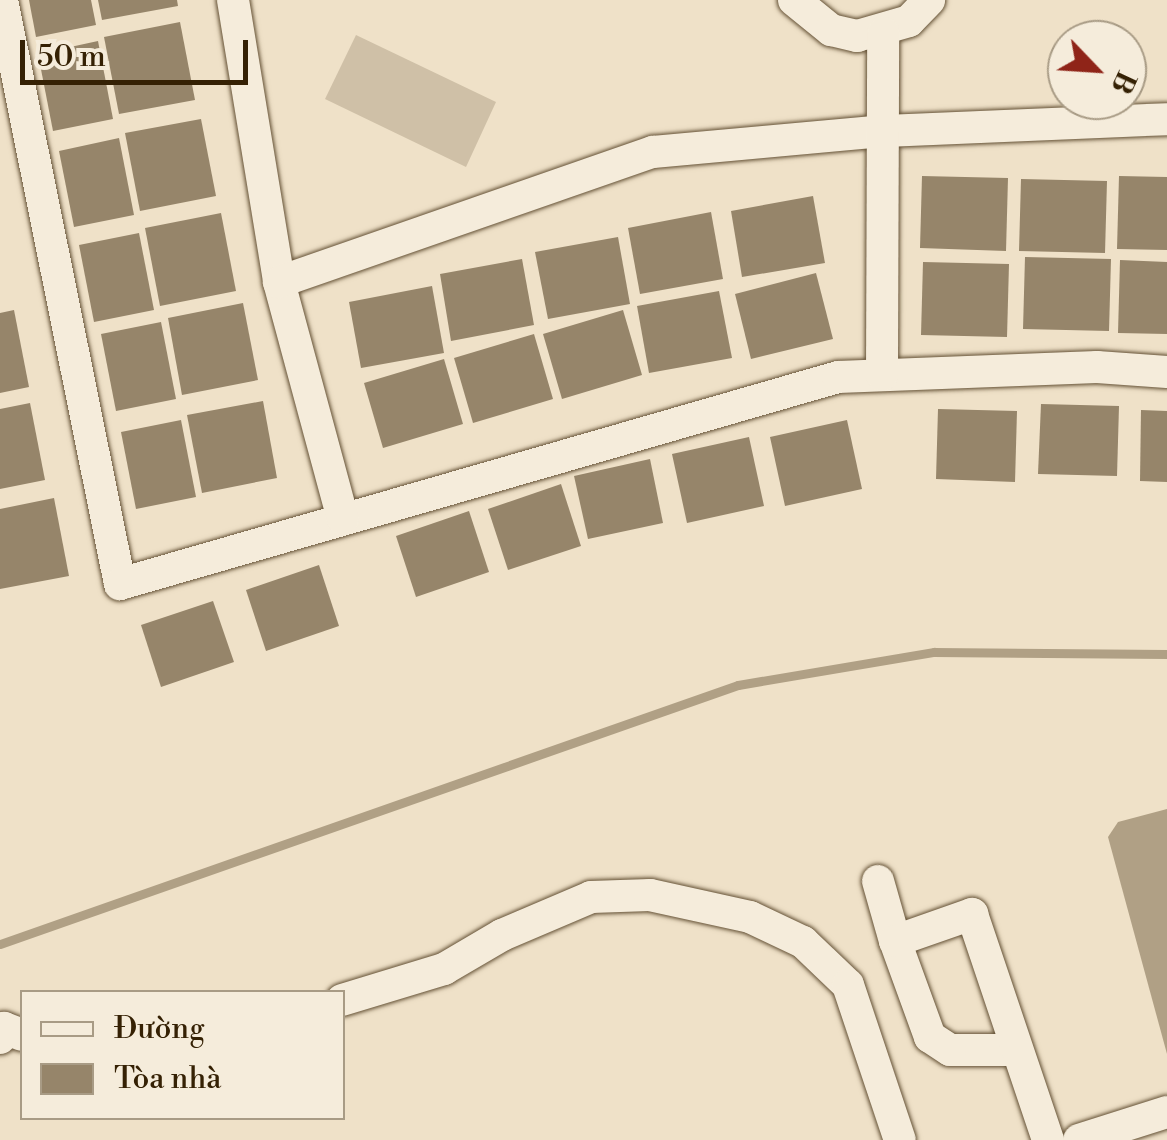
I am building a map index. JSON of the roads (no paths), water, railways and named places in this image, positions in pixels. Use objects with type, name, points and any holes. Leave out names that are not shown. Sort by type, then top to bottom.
[{"type":"street","points":[[2,0],[120,584],[838,377],[1097,367],[1167,372]]},
{"type":"street","points":[[234,0],[279,282],[343,520]]},
{"type":"street","points":[[794,0],[831,30],[884,33],[930,0]]},
{"type":"street","points":[[882,375],[884,33]]},
{"type":"street","points":[[279,282],[653,152],[885,131],[1167,120]]},
{"type":"street","points":[[878,881],[930,1037],[950,1050],[1015,1050]]},
{"type":"street","points":[[345,999],[444,969],[502,935],[591,897],[650,895],[750,917],[803,942],[848,985],[900,1140]]},
{"type":"street","points":[[896,941],[972,914],[1048,1140]]},
{"type":"street","points":[[1079,1140],[1167,1112]]},
{"type":"waterway","points":[[0,944],[738,685],[934,652],[1167,654]]}]
